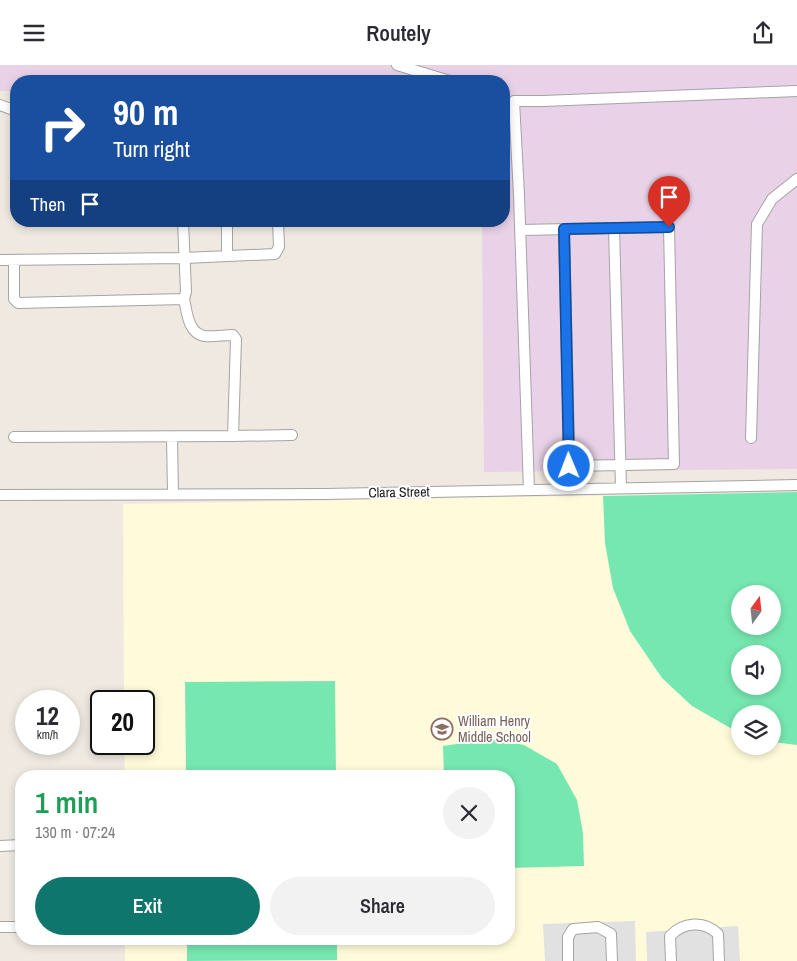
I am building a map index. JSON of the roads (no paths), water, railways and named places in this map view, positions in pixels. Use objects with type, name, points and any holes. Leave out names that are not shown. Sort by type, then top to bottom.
[{"type":"lane","points":[[397,65],[430,75]]},
{"type":"lane","points":[[510,99],[543,101],[797,91]]},
{"type":"lane","points":[[510,111],[520,230],[529,490]]},
{"type":"lane","points":[[751,438],[757,224],[772,199],[797,179]]},
{"type":"lane","points":[[183,227],[186,292],[184,299],[190,325],[195,332],[204,336],[233,335],[236,339],[233,436]]},
{"type":"lane","points":[[227,227],[227,256]]},
{"type":"lane","points":[[0,260],[184,258],[275,254],[279,247],[278,227]]},
{"type":"lane","points":[[520,230],[669,227],[674,464],[569,466]]},
{"type":"lane","points":[[614,228],[621,488]]},
{"type":"lane","points":[[564,229],[570,489]]},
{"type":"lane","points":[[14,260],[14,299],[18,303],[184,299]]},
{"type":"lane","points":[[14,437],[292,435]]},
{"type":"lane","points":[[172,437],[174,494]]},
{"type":"lane","name":"Clara Street","points":[[0,495],[529,490],[797,485]]},
{"type":"lane","points":[[0,846],[15,845]]},
{"type":"lane","points":[[671,961],[670,936],[678,928],[685,925],[704,925],[713,929],[718,934],[719,961]]},
{"type":"lane","points":[[0,927],[15,927]]},
{"type":"lane","points":[[568,961],[568,937],[573,929],[598,927],[611,934],[612,961]]},
{"type":"place","name":"William Henry Middle School","points":[[442,729]]}]
